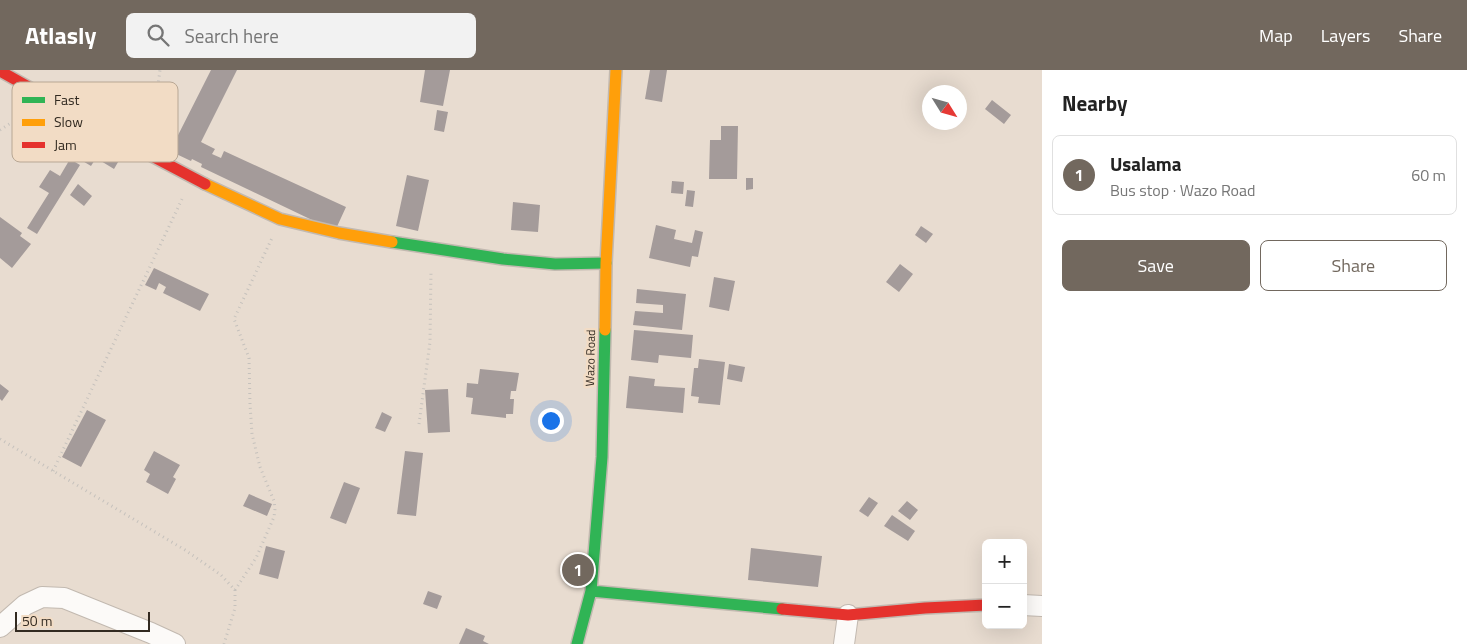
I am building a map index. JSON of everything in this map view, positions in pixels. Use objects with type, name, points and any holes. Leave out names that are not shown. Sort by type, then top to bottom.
[{"type":"street","name":"Wazo Road","points":[[577,644],[591,591],[602,457],[606,263],[616,70]]},
{"type":"street","points":[[0,71],[20,82]]},
{"type":"street","points":[[163,162],[192,178],[280,219],[431,249],[503,259],[556,264],[606,263]]},
{"type":"street","points":[[591,591],[848,615],[982,605]]},
{"type":"street","points":[[0,627],[25,605],[42,597],[64,598],[176,644]]},
{"type":"street","points":[[1027,605],[1042,606]]},
{"type":"street","points":[[844,644],[848,615]]},
{"type":"path","points":[[0,130],[12,123]]},
{"type":"path","points":[[53,471],[192,178]]},
{"type":"path","points":[[224,644],[235,608],[235,590],[256,558],[274,516],[275,509],[274,501],[260,467],[252,434],[249,358],[234,319],[280,219]]},
{"type":"path","points":[[419,424],[430,342],[431,249]]},
{"type":"path","points":[[0,439],[185,550],[221,575],[235,590]]},
{"type":"building","points":[[211,70],[237,70],[201,142],[215,149],[212,154],[221,158],[224,151],[346,207],[335,231],[201,167],[202,164],[192,159],[191,161],[178,155],[178,135]]},
{"type":"building","points":[[425,70],[450,70],[443,106],[420,102]]},
{"type":"building","points":[[650,70],[667,70],[662,102],[645,99]]},
{"type":"building","points":[[992,100],[1011,115],[1004,124],[985,109]]},
{"type":"building","points":[[437,110],[448,112],[444,132],[434,130]]},
{"type":"building","points":[[721,126],[738,126],[737,179],[709,179],[710,140],[721,140]]},
{"type":"building","points":[[68,162],[75,162],[80,165],[37,234],[27,228],[49,193],[39,187],[50,170],[60,176]]},
{"type":"building","points":[[84,162],[94,162],[91,166]]},
{"type":"building","points":[[103,162],[118,162],[114,169]]},
{"type":"building","points":[[407,175],[429,180],[418,231],[396,226]]},
{"type":"building","points":[[746,178],[753,178],[753,189],[746,190]]},
{"type":"building","points":[[672,181],[684,182],[683,194],[671,193]]},
{"type":"building","points":[[78,184],[92,196],[84,206],[70,195]]},
{"type":"building","points":[[687,190],[695,191],[693,207],[685,206]]},
{"type":"building","points":[[513,202],[540,205],[538,232],[511,230]]},
{"type":"building","points":[[0,217],[22,233],[20,236],[31,244],[12,268],[0,258]]},
{"type":"building","points":[[656,225],[676,230],[674,239],[692,243],[695,230],[703,232],[698,257],[692,256],[690,267],[649,258]]},
{"type":"building","points":[[921,226],[933,234],[926,243],[915,235]]},
{"type":"building","points":[[900,264],[913,274],[899,292],[886,282]]},
{"type":"building","points":[[154,268],[209,294],[200,311],[163,293],[166,287],[159,283],[156,290],[145,285]]},
{"type":"building","points":[[714,277],[735,281],[729,311],[709,307]]},
{"type":"building","points":[[637,289],[686,294],[682,330],[633,325],[635,311],[663,313],[663,305],[636,303]]},
{"type":"building","points":[[634,330],[693,335],[691,358],[659,355],[658,363],[631,360]]},
{"type":"building","points":[[699,359],[725,362],[720,405],[698,403],[699,397],[691,396],[694,368],[698,368]]},
{"type":"building","points":[[729,364],[745,367],[742,382],[727,379]]},
{"type":"building","points":[[480,369],[519,373],[516,391],[511,391],[510,399],[514,399],[513,414],[506,414],[506,418],[471,414],[473,398],[466,397],[467,383],[478,384]]},
{"type":"building","points":[[629,376],[655,379],[654,386],[685,388],[683,413],[626,408]]},
{"type":"building","points":[[0,384],[9,391],[2,401],[0,399]]},
{"type":"building","points":[[448,389],[450,432],[428,433],[425,390]]},
{"type":"building","points":[[87,410],[106,420],[81,467],[62,457]]},
{"type":"building","points":[[382,412],[392,417],[385,432],[375,428]]},
{"type":"building","points":[[154,451],[180,465],[173,477],[176,479],[168,494],[146,482],[150,474],[144,470]]},
{"type":"building","points":[[405,451],[423,453],[416,516],[397,514]]},
{"type":"building","points":[[344,482],[360,488],[346,524],[330,518]]},
{"type":"building","points":[[249,494],[272,504],[267,516],[243,506]]},
{"type":"building","points":[[869,497],[878,503],[868,517],[859,511]]},
{"type":"building","points":[[907,501],[918,510],[910,520],[898,511]]},
{"type":"building","points":[[892,515],[915,531],[908,541],[884,526]]},
{"type":"building","points":[[266,546],[285,551],[278,579],[259,574]]},
{"type":"building","points":[[751,548],[822,556],[818,587],[748,580]]},
{"type":"building","points":[[428,591],[442,596],[437,609],[423,604]]},
{"type":"building","points":[[466,628],[485,636],[483,641],[489,644],[459,644]]},
{"type":"traffic: fast","points":[[392,242],[503,259],[555,264],[606,263]]},
{"type":"traffic: fast","points":[[577,644],[591,591],[602,457],[605,330]]},
{"type":"traffic: fast","points":[[591,591],[782,609]]},
{"type":"traffic: slow","points":[[605,330],[606,263],[616,70]]},
{"type":"traffic: slow","points":[[205,184],[280,219],[339,233],[392,242]]},
{"type":"traffic: jam","points":[[0,71],[20,82]]},
{"type":"traffic: jam","points":[[163,162],[205,184]]},
{"type":"traffic: jam","points":[[782,609],[848,615],[982,605]]},
{"type":"place","name":"Usalama","points":[[578,570]]}]
